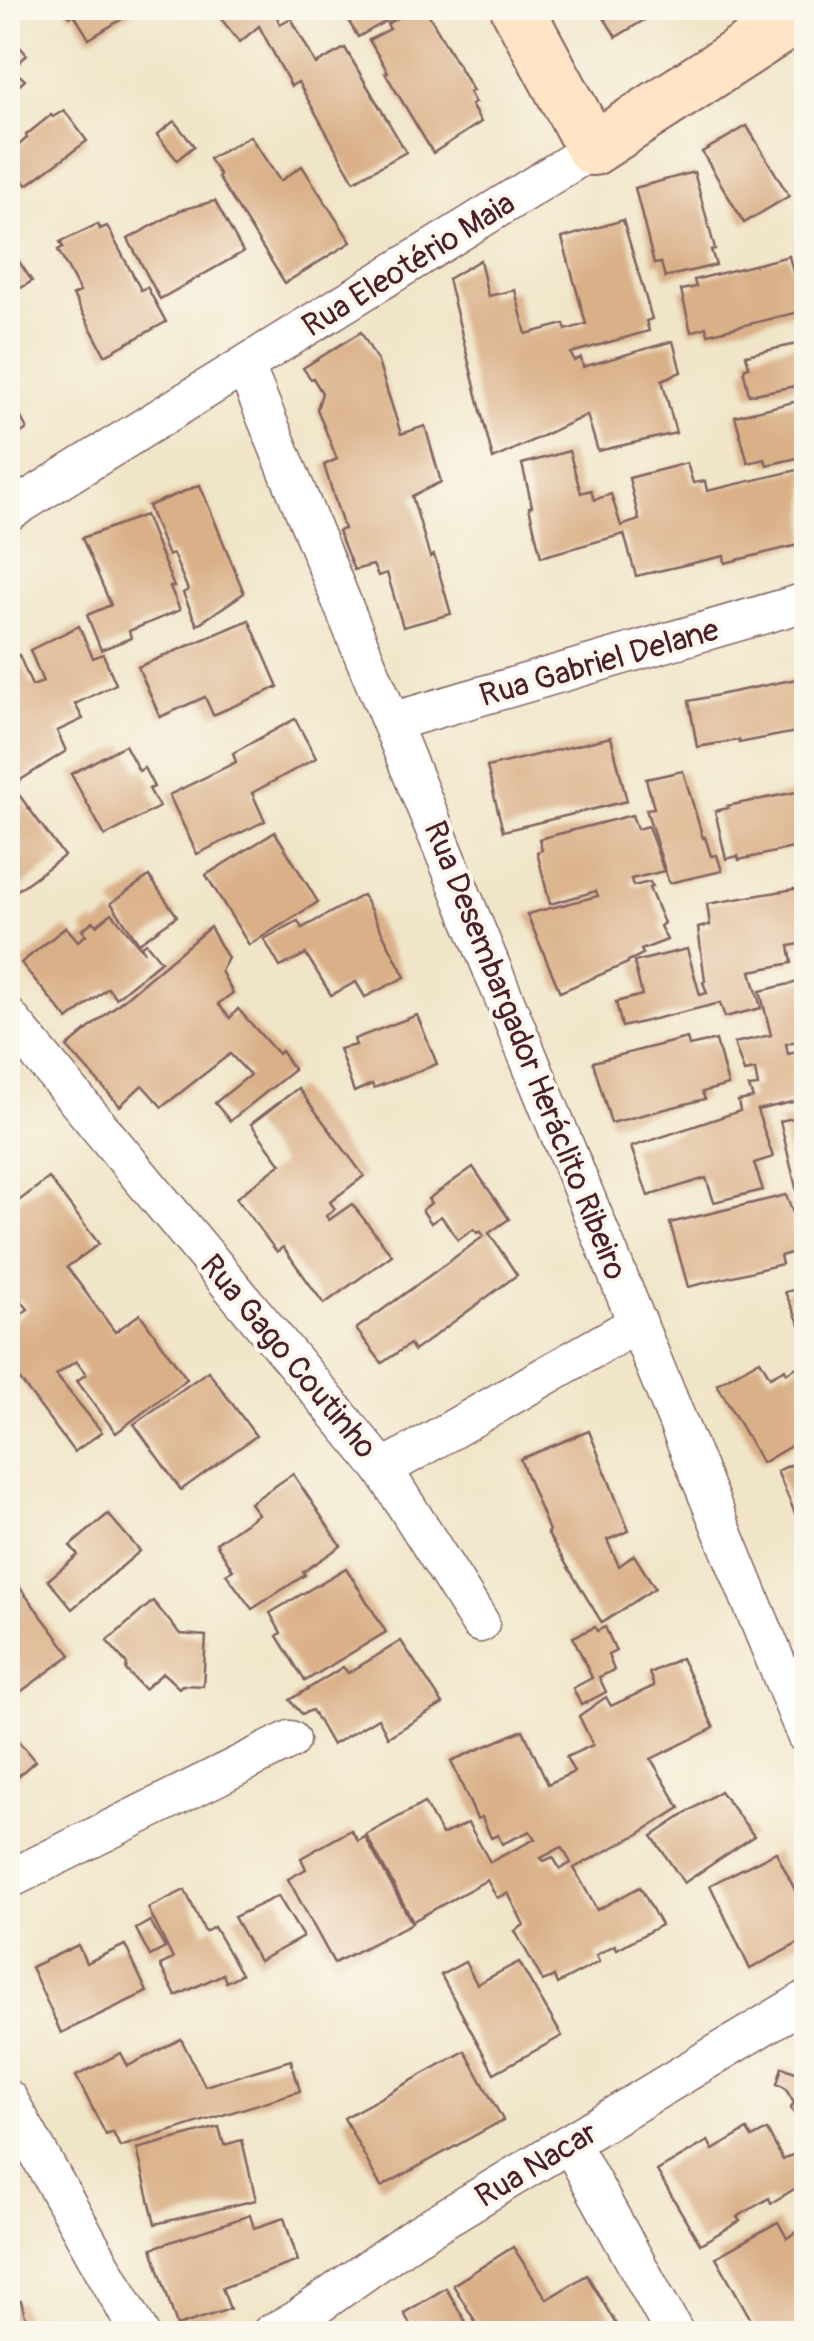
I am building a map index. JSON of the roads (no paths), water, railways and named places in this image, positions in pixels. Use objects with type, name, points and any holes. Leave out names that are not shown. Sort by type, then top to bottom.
[{"type":"main road","points":[[516,8],[594,149]]},
{"type":"main road","name":"Rua Eleotério Maia","points":[[594,149],[806,11]]},
{"type":"street","name":"Rua Eleotério Maia","points":[[8,512],[594,149]]},
{"type":"street","name":"Rua Desembargador Heráclito Ribeiro","points":[[244,366],[806,1735]]},
{"type":"street","name":"Rua Gabriel Delane","points":[[391,722],[806,602]]},
{"type":"street","name":"Rua Gago Coutinho","points":[[8,1017],[382,1469],[638,1323]]},
{"type":"street","points":[[382,1469],[480,1623]]},
{"type":"street","points":[[8,1880],[290,1740]]},
{"type":"street","name":"Rua Nacar","points":[[270,2334],[298,2319],[412,2238],[806,2000]]},
{"type":"street","points":[[8,2099],[140,2334]]},
{"type":"street","points":[[570,2143],[675,2334]]}]
